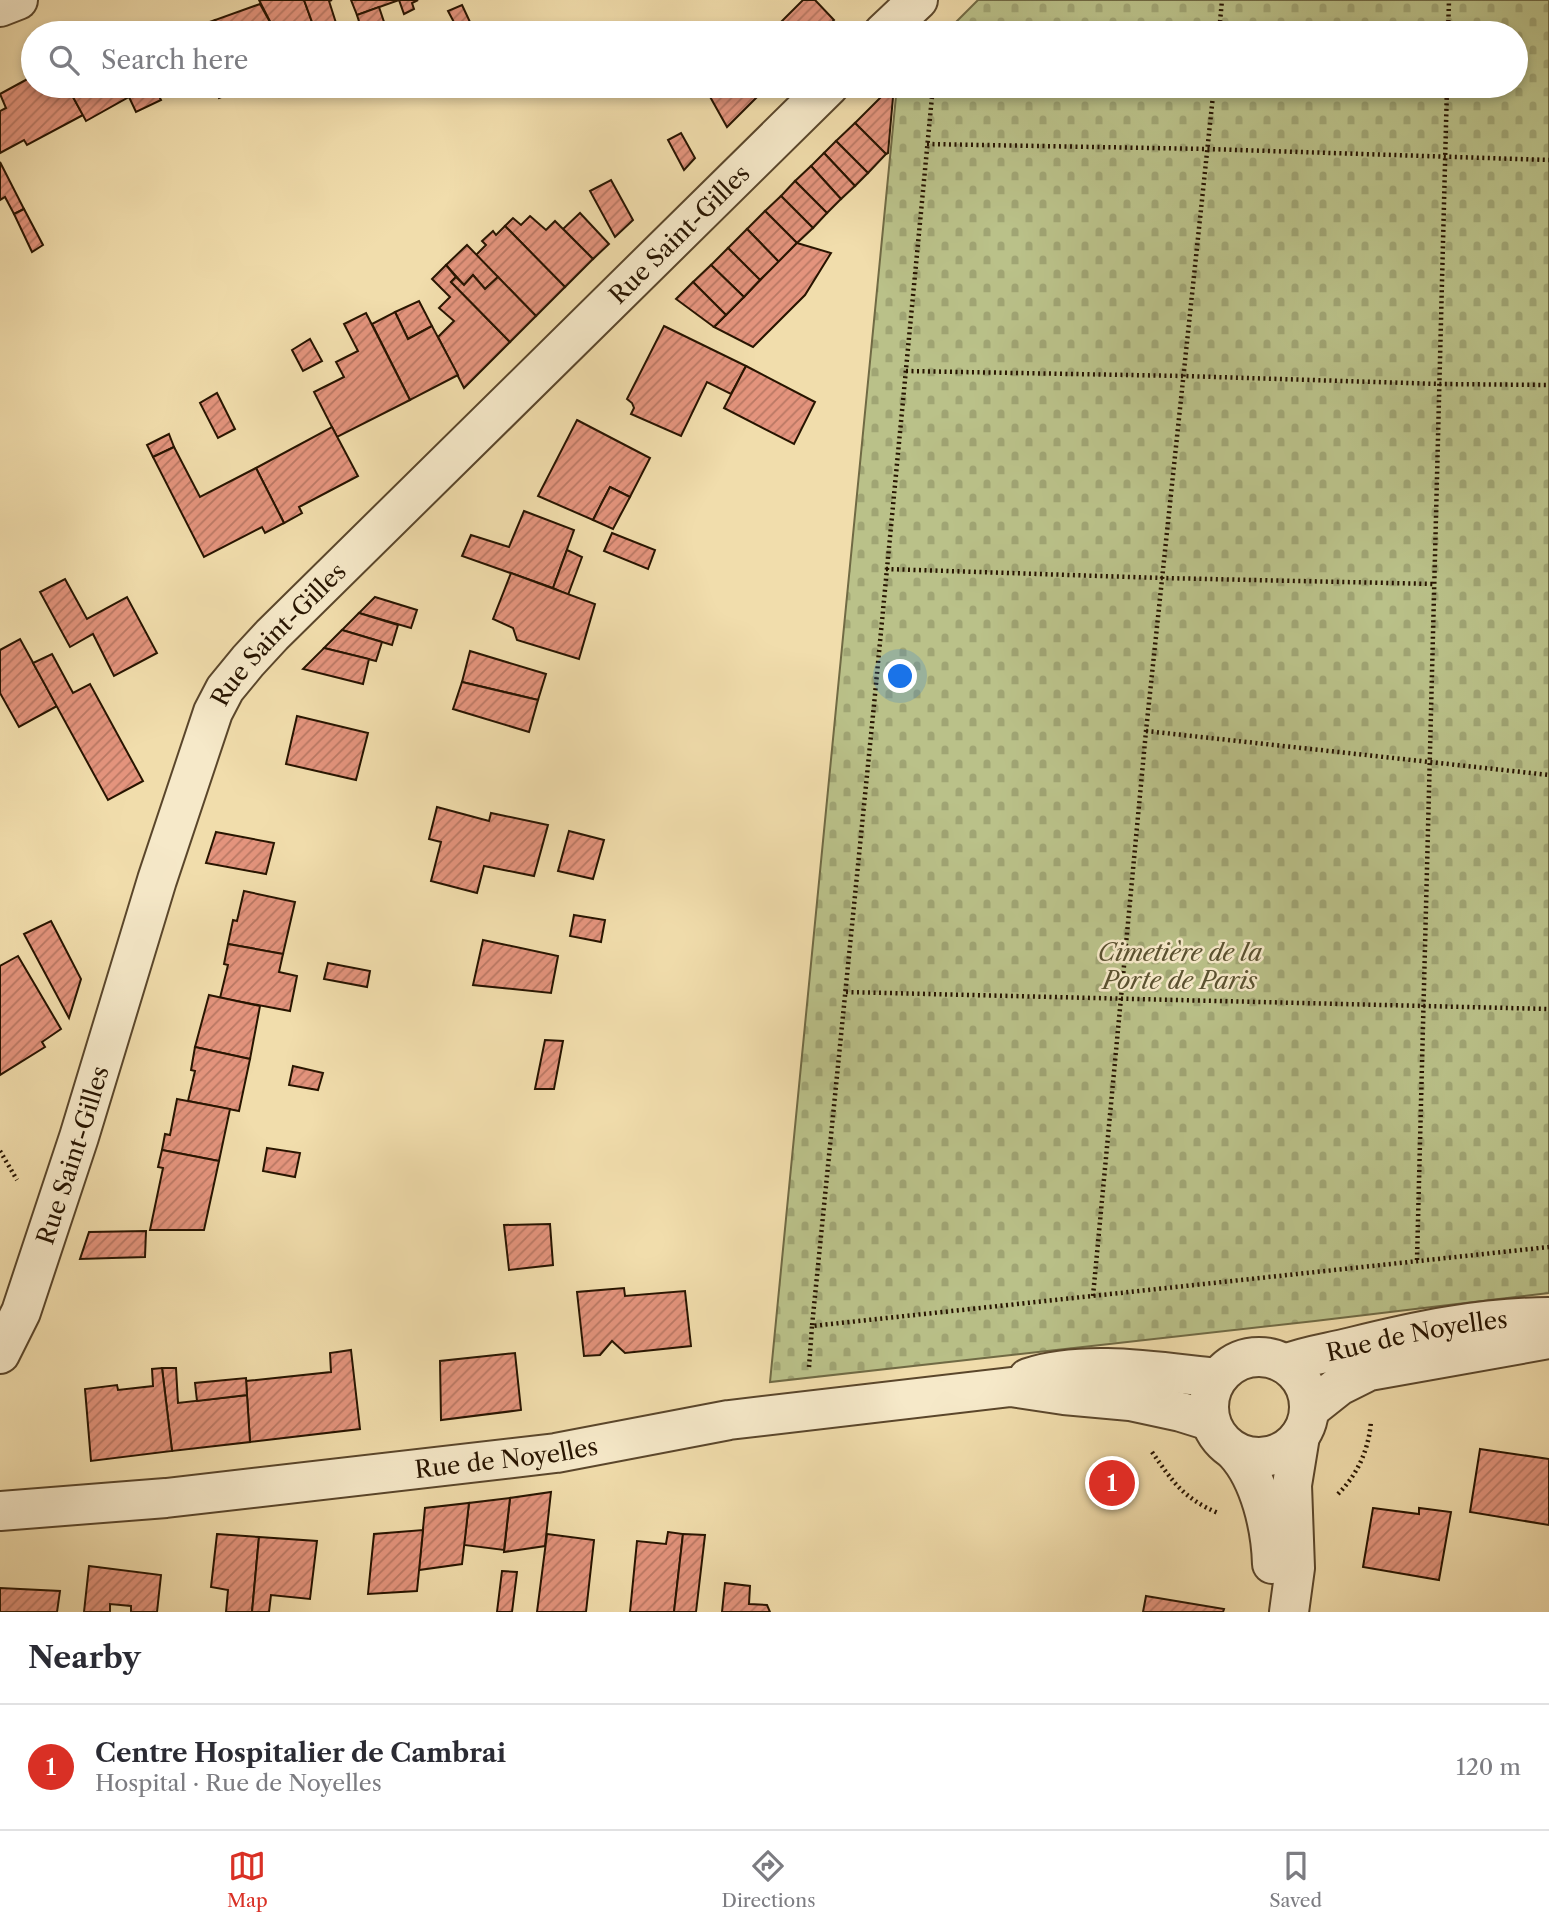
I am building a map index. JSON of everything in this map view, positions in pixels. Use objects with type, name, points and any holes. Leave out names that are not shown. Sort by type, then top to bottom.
[{"type":"street","points":[[0,6],[18,0]]},
{"type":"street","points":[[896,21],[918,0]]},
{"type":"street","name":"Rue Saint-Gilles","points":[[0,1354],[21,1312],[79,1137],[196,760],[213,712],[225,690],[247,661],[272,635],[817,98]]},
{"type":"street","name":"Rue de Noyelles","points":[[1285,1364],[1307,1355],[1434,1329],[1549,1317]]},
{"type":"street","name":"Rue de Noyelles","points":[[1305,1422],[1339,1386],[1369,1371],[1549,1339]]},
{"type":"street","points":[[1289,1612],[1295,1567],[1292,1485],[1305,1422],[1308,1395],[1295,1371],[1270,1358],[1256,1356],[1227,1367],[1210,1391],[1210,1421],[1216,1433],[1224,1444],[1235,1452],[1249,1457],[1278,1454],[1290,1447],[1305,1422]]},
{"type":"street","name":"Rue de Noyelles","points":[[1010,1387],[1034,1376],[1081,1369],[1134,1369],[1217,1378]]},
{"type":"street","name":"Rue de Noyelles","points":[[0,1511],[166,1498],[556,1453],[729,1420],[1010,1387],[1130,1401],[1210,1421]]},
{"type":"street","points":[[1235,1452],[1248,1469],[1267,1522],[1274,1612]]},
{"type":"path","points":[[1220,21],[1223,0]]},
{"type":"path","points":[[1448,21],[1449,0]]},
{"type":"path","points":[[808,1377],[932,98]]},
{"type":"path","points":[[1093,1296],[1146,731],[1213,98]]},
{"type":"path","points":[[1417,1261],[1447,98]]},
{"type":"path","points":[[927,144],[1207,149],[1549,160]]},
{"type":"path","points":[[906,371],[1549,385]]},
{"type":"path","points":[[886,569],[1435,583]]},
{"type":"path","points":[[1146,731],[1549,775]]},
{"type":"path","points":[[846,992],[1549,1009]]},
{"type":"path","points":[[812,1326],[1549,1247]]},
{"type":"green space","name":"Cimetière de la Porte de Paris","points":[[978,0],[1549,0],[1549,1293],[770,1382],[896,98],[1528,98],[1528,21],[957,21]]},
{"type":"building","points":[[259,0],[304,0],[312,21],[270,21]]},
{"type":"building","points":[[304,0],[332,0],[329,1],[335,21],[312,21]]},
{"type":"building","points":[[351,0],[399,0],[357,15]]},
{"type":"building","points":[[399,0],[418,0],[412,3],[414,9],[404,14]]},
{"type":"building","points":[[803,0],[815,0],[834,20],[833,21],[782,21]]},
{"type":"building","points":[[260,4],[269,21],[215,21]]},
{"type":"building","points":[[462,5],[470,21],[453,21],[448,11]]},
{"type":"building","points":[[379,7],[384,21],[359,21],[357,15]]},
{"type":"building","points":[[21,83],[21,98],[74,98],[83,115],[27,145],[24,140],[0,153],[0,111],[6,108],[0,94]]},
{"type":"building","points":[[74,98],[127,98],[86,121]]},
{"type":"building","points":[[129,98],[160,98],[161,100],[136,112]]},
{"type":"building","points":[[711,98],[756,98],[727,127]]},
{"type":"building","points":[[880,98],[893,98],[888,153],[855,123]]},
{"type":"building","points":[[855,123],[886,154],[868,173],[836,141]]},
{"type":"building","points":[[681,133],[695,158],[684,170],[668,140]]},
{"type":"building","points":[[836,141],[868,173],[855,186],[824,153]]},
{"type":"building","points":[[824,153],[855,186],[841,199],[811,166]]},
{"type":"building","points":[[0,162],[24,209],[14,214],[5,197],[0,200]]},
{"type":"building","points":[[811,166],[841,199],[827,213],[795,181]]},
{"type":"building","points":[[611,180],[633,220],[615,237],[590,191]]},
{"type":"building","points":[[795,181],[827,213],[813,228],[781,196]]},
{"type":"building","points":[[781,196],[813,228],[797,243],[765,211]]},
{"type":"building","points":[[24,209],[43,245],[32,252],[14,214]]},
{"type":"building","points":[[765,211],[797,243],[779,262],[747,229]]},
{"type":"building","points":[[580,213],[609,244],[593,259],[563,229]]},
{"type":"building","points":[[530,216],[546,230],[555,221],[593,259],[565,287],[505,226],[513,218],[521,225]]},
{"type":"building","points":[[505,226],[565,287],[536,316],[476,255],[486,245],[482,241],[493,231],[496,235]]},
{"type":"building","points":[[747,229],[779,262],[760,280],[728,248]]},
{"type":"building","points":[[797,243],[831,253],[805,295],[753,347],[714,327]]},
{"type":"building","points":[[467,245],[498,277],[485,289],[473,275],[464,285],[446,265]]},
{"type":"building","points":[[728,248],[760,280],[744,297],[711,265]]},
{"type":"building","points":[[446,265],[456,277],[451,282],[510,342],[464,388],[438,337],[454,321],[439,308],[450,297],[432,279]]},
{"type":"building","points":[[711,265],[744,297],[726,315],[693,282]]},
{"type":"building","points":[[473,275],[485,289],[498,277],[536,316],[510,342],[451,282],[456,277],[464,285]]},
{"type":"building","points":[[693,282],[726,315],[714,327],[676,299]]},
{"type":"building","points":[[419,301],[432,326],[408,339],[395,312]]},
{"type":"building","points":[[395,312],[408,339],[432,326],[458,375],[410,400],[372,324]]},
{"type":"building","points":[[366,313],[410,400],[337,437],[314,392],[344,377],[336,362],[358,351],[344,324]]},
{"type":"building","points":[[664,326],[746,366],[731,394],[707,382],[681,436],[631,414],[634,408],[627,399]]},
{"type":"building","points":[[310,339],[322,361],[303,371],[292,350]]},
{"type":"building","points":[[746,366],[815,402],[794,444],[724,408]]},
{"type":"building","points":[[217,393],[235,429],[218,438],[200,403]]},
{"type":"building","points":[[577,420],[650,458],[630,497],[610,487],[593,520],[538,496]]},
{"type":"building","points":[[332,427],[358,476],[299,507],[302,513],[284,523],[256,468]]},
{"type":"building","points":[[169,434],[174,447],[153,457],[147,445]]},
{"type":"building","points":[[174,447],[200,497],[256,468],[284,523],[265,533],[262,527],[204,557],[153,457]]},
{"type":"building","points":[[610,487],[630,497],[613,529],[593,520]]},
{"type":"building","points":[[524,511],[574,530],[553,588],[462,556],[471,535],[509,547]]},
{"type":"building","points":[[612,533],[655,550],[648,569],[604,551]]},
{"type":"building","points":[[567,550],[582,557],[568,595],[553,588]]},
{"type":"building","points":[[511,573],[595,604],[579,659],[517,640],[513,628],[493,619]]},
{"type":"building","points":[[65,579],[87,619],[127,597],[157,653],[114,676],[93,634],[70,647],[40,592]]},
{"type":"building","points":[[375,597],[417,610],[411,628],[359,613]]},
{"type":"building","points":[[359,613],[398,625],[392,645],[342,630]]},
{"type":"building","points":[[342,630],[382,642],[376,661],[324,648]]},
{"type":"building","points":[[20,639],[57,706],[19,727],[0,693],[0,650]]},
{"type":"building","points":[[324,648],[369,659],[363,684],[303,669]]},
{"type":"building","points":[[470,651],[546,674],[538,700],[462,682]]},
{"type":"building","points":[[52,654],[73,693],[90,684],[143,781],[108,800],[33,663]]},
{"type":"building","points":[[462,682],[538,700],[529,732],[453,709]]},
{"type":"building","points":[[297,716],[368,733],[356,780],[286,764]]},
{"type":"building","points":[[437,807],[489,821],[491,813],[548,825],[534,876],[484,866],[477,893],[431,881],[441,842],[429,839]]},
{"type":"building","points":[[569,831],[604,840],[593,879],[558,871]]},
{"type":"building","points":[[216,832],[274,843],[266,874],[206,863]]},
{"type":"building","points":[[244,891],[295,902],[283,954],[228,944],[233,920],[237,921]]},
{"type":"building","points":[[574,915],[605,920],[601,942],[570,936]]},
{"type":"building","points":[[51,921],[81,979],[69,1018],[24,934]]},
{"type":"building","points":[[483,940],[558,956],[551,993],[473,985]]},
{"type":"building","points":[[228,944],[283,954],[279,972],[297,976],[290,1011],[220,998],[228,965],[224,964]]},
{"type":"building","points":[[18,956],[61,1029],[42,1042],[45,1047],[0,1075],[0,966]]},
{"type":"building","points":[[328,963],[370,971],[367,987],[324,979]]},
{"type":"building","points":[[209,995],[260,1006],[250,1059],[195,1047]]},
{"type":"building","points":[[545,1040],[563,1041],[554,1089],[535,1089]]},
{"type":"building","points":[[195,1047],[250,1059],[239,1111],[188,1101],[195,1071],[191,1070]]},
{"type":"building","points":[[293,1066],[323,1073],[318,1090],[289,1085]]},
{"type":"building","points":[[177,1099],[230,1109],[219,1161],[162,1150],[165,1134],[170,1135]]},
{"type":"building","points":[[267,1148],[300,1153],[295,1177],[263,1171]]},
{"type":"building","points":[[162,1150],[219,1161],[204,1230],[150,1230],[163,1168],[158,1167]]},
{"type":"building","points":[[550,1224],[553,1265],[509,1270],[504,1225]]},
{"type":"building","points":[[146,1231],[145,1257],[80,1259],[89,1232]]},
{"type":"building","points":[[624,1288],[625,1296],[685,1291],[691,1346],[625,1353],[612,1341],[600,1355],[584,1356],[577,1292]]},
{"type":"building","points":[[351,1350],[360,1429],[250,1442],[246,1381],[331,1372],[330,1353]]},
{"type":"building","points":[[515,1353],[521,1410],[441,1420],[440,1361]]},
{"type":"building","points":[[162,1368],[176,1368],[178,1403],[247,1395],[250,1442],[172,1451]]},
{"type":"building","points":[[162,1368],[172,1451],[91,1461],[85,1389],[117,1385],[118,1390],[153,1386],[152,1369]]},
{"type":"building","points":[[246,1378],[247,1395],[197,1401],[195,1383]]},
{"type":"building","points":[[1480,1449],[1549,1459],[1549,1525],[1470,1512]]},
{"type":"building","points":[[551,1492],[545,1546],[504,1552],[510,1498]]},
{"type":"building","points":[[510,1498],[504,1550],[464,1545],[469,1503]]},
{"type":"building","points":[[469,1503],[462,1564],[419,1570],[425,1508]]},
{"type":"building","points":[[1373,1508],[1419,1514],[1419,1508],[1451,1512],[1439,1580],[1363,1567]]},
{"type":"building","points":[[423,1530],[417,1591],[368,1594],[374,1534]]},
{"type":"building","points":[[668,1532],[683,1534],[674,1612],[630,1612],[637,1541],[666,1544]]},
{"type":"building","points":[[217,1534],[259,1537],[252,1612],[226,1612],[228,1590],[211,1587]]},
{"type":"building","points":[[547,1534],[594,1540],[586,1612],[537,1612]]},
{"type":"building","points":[[683,1534],[705,1535],[696,1612],[674,1612]]},
{"type":"building","points":[[259,1537],[317,1541],[310,1599],[271,1595],[269,1612],[252,1612]]},
{"type":"building","points":[[89,1566],[161,1575],[157,1612],[131,1612],[131,1606],[110,1604],[110,1612],[84,1612]]},
{"type":"building","points":[[502,1571],[517,1572],[512,1612],[497,1612]]},
{"type":"building","points":[[725,1583],[750,1586],[749,1604],[767,1605],[770,1612],[722,1612]]},
{"type":"building","points":[[0,1588],[60,1591],[57,1612],[0,1612]]},
{"type":"building","points":[[1146,1596],[1224,1609],[1223,1612],[1143,1612]]},
{"type":"place","name":"Centre Hospitalier de Cambrai","points":[[1112,1483]]}]
